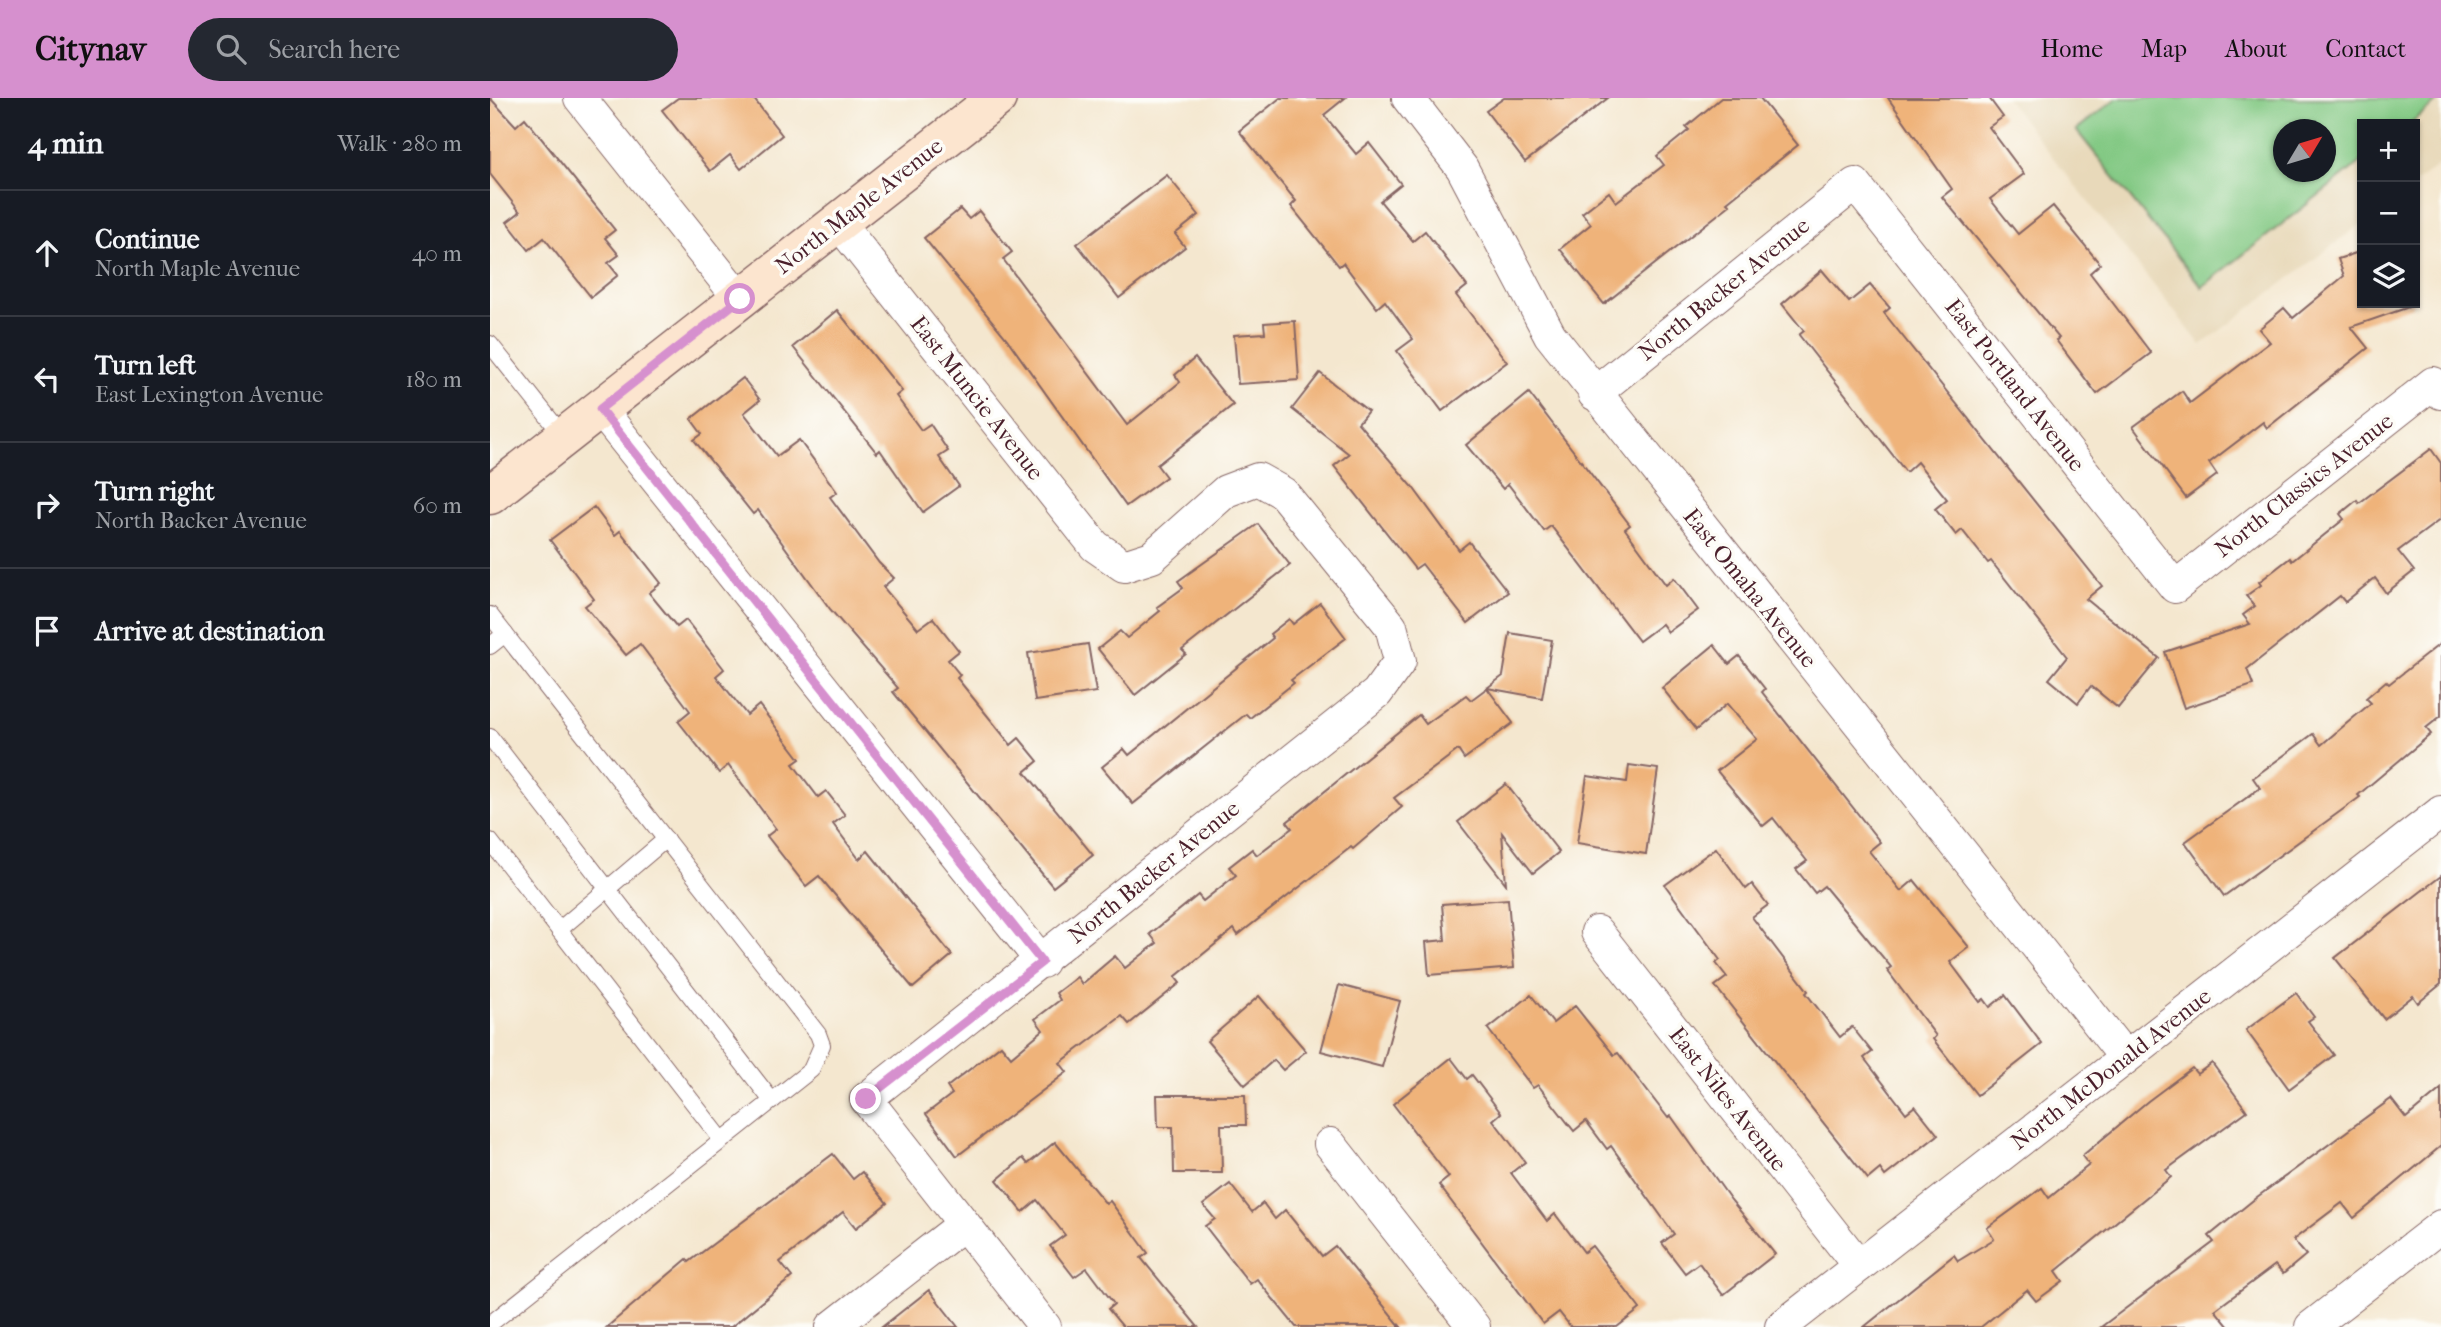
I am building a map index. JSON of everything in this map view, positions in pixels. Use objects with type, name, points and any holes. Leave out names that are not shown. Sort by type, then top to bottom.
[{"type":"street","points":[[580,98],[740,299]]},
{"type":"street","name":"East Omaha Avenue","points":[[1408,98],[1462,168],[1550,335],[1594,394],[2125,1057]]},
{"type":"street","name":"North Maple Avenue","points":[[490,495],[993,99]]},
{"type":"street","name":"North Backer Avenue","points":[[1594,394],[1855,184]]},
{"type":"street","name":"East Portland Avenue","points":[[1855,184],[2175,587]]},
{"type":"street","name":"East Muncie Avenue","points":[[838,222],[1095,546],[1124,566],[1152,557],[1226,491],[1258,479],[1283,493],[1391,626],[1400,661]]},
{"type":"street","name":"North Classics Avenue","points":[[2175,587],[2437,388]]},
{"type":"street","points":[[600,409],[1042,962]]},
{"type":"street","name":"North Backer Avenue","points":[[964,1224],[866,1099],[1042,962],[1377,693],[1400,661]]},
{"type":"street","name":"North McDonald Avenue","points":[[1781,1327],[2441,811]]},
{"type":"street","name":"East Niles Avenue","points":[[1597,932],[1859,1266]]},
{"type":"street","points":[[1330,1144],[1474,1327]]},
{"type":"street","points":[[832,1327],[964,1224],[1045,1327]]},
{"type":"street","points":[[2311,1327],[2441,1226]]},
{"type":"lane","points":[[490,344],[564,437]]},
{"type":"lane","points":[[490,615],[822,1040],[815,1065],[490,1324]]},
{"type":"lane","points":[[490,646],[505,634]]},
{"type":"lane","points":[[490,737],[772,1101]]},
{"type":"lane","points":[[559,930],[666,839]]},
{"type":"lane","points":[[490,841],[722,1140]]},
{"type":"shaded area","points":[[2006,98],[2441,98],[2441,163],[2420,179],[2420,119],[2357,119],[2357,227],[2201,345]]},
{"type":"green space","points":[[2117,98],[2441,98],[2415,119],[2357,119],[2357,165],[2336,181],[2336,119],[2273,119],[2273,182],[2335,182],[2202,287],[2076,130]]},
{"type":"building","points":[[490,98],[516,126],[525,118],[615,230],[605,238],[619,255],[608,263],[618,275],[591,297],[544,238],[529,250],[507,222],[520,212],[490,174]]},
{"type":"building","points":[[678,98],[753,98],[782,135],[741,169],[730,155],[710,171],[662,110]]},
{"type":"building","points":[[1280,98],[1345,98],[1324,115],[1356,154],[1369,143],[1401,184],[1380,201],[1413,241],[1425,231],[1467,286],[1456,295],[1507,362],[1442,411],[1397,351],[1413,339],[1385,301],[1377,308],[1343,263],[1339,266],[1291,206],[1296,201],[1239,131]]},
{"type":"building","points":[[1504,98],[1608,98],[1525,162],[1486,111]]},
{"type":"building","points":[[1721,98],[1760,98],[1798,145],[1727,202],[1730,205],[1604,304],[1560,249],[1591,224],[1582,213],[1609,192],[1616,202],[1664,165],[1657,156],[1689,130],[1686,127]]},
{"type":"building","points":[[1888,98],[1989,98],[2003,117],[1989,127],[2024,174],[1990,199],[2018,234],[2053,206],[2100,264],[2090,273],[2151,353],[2097,394],[2056,340],[2059,338],[1942,197],[1952,189]]},
{"type":"building","points":[[1167,175],[1199,215],[1175,234],[1185,247],[1119,298],[1077,244]]},
{"type":"building","points":[[960,209],[969,219],[979,211],[1012,252],[1003,259],[1127,425],[1180,382],[1175,375],[1195,358],[1233,405],[1157,465],[1166,477],[1126,506],[1007,339],[924,238]]},
{"type":"building","points":[[2357,253],[2357,308],[2406,308],[2351,327],[2368,348],[2267,428],[2263,422],[2209,463],[2217,475],[2186,498],[2133,427],[2182,391],[2190,403],[2270,342],[2259,329],[2284,308],[2293,318],[2344,276],[2338,259]]},
{"type":"building","points":[[1822,270],[1849,302],[1870,285],[1890,308],[1884,313],[2102,586],[2086,599],[2159,658],[2118,708],[2091,686],[2078,703],[2049,679],[2067,657],[1991,561],[1988,563],[1962,530],[1956,535],[1935,509],[1947,499],[1917,462],[1906,472],[1799,335],[1804,331],[1782,304]]},
{"type":"building","points":[[837,310],[902,391],[896,396],[921,430],[930,424],[948,451],[939,457],[959,486],[923,512],[880,450],[877,453],[793,347]]},
{"type":"building","points":[[1295,321],[1299,380],[1238,384],[1234,335],[1265,333],[1264,323]]},
{"type":"building","points":[[1320,373],[1368,411],[1358,423],[1412,486],[1459,550],[1469,542],[1508,592],[1468,623],[1422,564],[1415,569],[1334,466],[1349,454],[1292,409]]},
{"type":"building","points":[[743,378],[760,400],[744,413],[777,456],[799,440],[837,492],[830,497],[879,563],[894,578],[883,587],[918,629],[933,618],[959,651],[948,660],[960,675],[957,678],[1011,745],[1019,738],[1038,761],[1025,772],[1093,855],[1053,887],[893,692],[898,688],[830,609],[758,510],[753,514],[694,440],[702,434],[691,419]]},
{"type":"building","points":[[1529,393],[1630,525],[1625,529],[1666,585],[1674,578],[1698,610],[1668,632],[1662,624],[1639,641],[1551,526],[1544,531],[1508,484],[1503,489],[1466,445]]},
{"type":"building","points":[[2431,449],[2441,463],[2441,519],[2398,551],[2414,571],[2386,593],[2375,578],[2345,602],[2340,596],[2247,669],[2253,685],[2184,708],[2165,652],[2250,624],[2243,615],[2255,606],[2246,596],[2261,585],[2259,582],[2290,558],[2292,561],[2344,519],[2340,514],[2357,500],[2359,503]]},
{"type":"building","points":[[594,507],[615,535],[620,531],[661,583],[649,593],[677,627],[686,620],[724,669],[716,676],[747,715],[759,705],[800,759],[793,764],[818,797],[826,791],[845,815],[833,824],[859,859],[868,851],[952,955],[913,988],[819,876],[806,886],[767,836],[776,829],[728,765],[719,773],[678,721],[690,711],[640,644],[626,655],[585,606],[594,599],[550,540]]},
{"type":"building","points":[[1258,524],[1290,565],[1182,650],[1186,654],[1135,695],[1098,649],[1120,631],[1127,638],[1160,611],[1157,607],[1183,588],[1178,581]]},
{"type":"building","points":[[1320,603],[1346,638],[1291,680],[1294,683],[1250,718],[1246,714],[1133,804],[1102,767],[1124,749],[1129,755],[1273,638],[1270,634],[1289,619],[1293,624]]},
{"type":"building","points":[[1510,633],[1552,640],[1542,698],[1487,688],[1503,676]]},
{"type":"building","points":[[2441,643],[2441,716],[2426,728],[2431,734],[2358,795],[2360,797],[2224,896],[2185,842],[2260,788],[2253,778],[2313,734],[2321,745],[2371,703],[2366,698],[2386,681],[2389,684]]},
{"type":"building","points":[[1088,644],[1096,692],[1035,701],[1028,653]]},
{"type":"building","points":[[1714,645],[1729,664],[1739,656],[1765,689],[1762,692],[1880,842],[1869,851],[1901,891],[1914,880],[1969,947],[1950,962],[1980,1002],[1984,999],[1990,1007],[2005,995],[2042,1044],[1977,1095],[1933,1039],[1936,1036],[1887,970],[1891,967],[1824,886],[1815,893],[1796,869],[1807,861],[1773,818],[1763,826],[1717,771],[1757,739],[1727,704],[1696,730],[1662,688]]},
{"type":"building","points":[[1487,688],[1513,723],[1464,759],[1458,750],[1394,798],[1402,807],[1353,849],[1351,847],[1238,935],[1234,929],[1175,977],[1180,983],[1129,1024],[1122,1016],[1060,1063],[1067,1072],[957,1156],[926,1114],[952,1094],[947,1087],[1001,1045],[1011,1057],[1043,1030],[1035,1019],[1060,1000],[1056,993],[1077,977],[1082,984],[1115,956],[1125,968],[1157,943],[1150,934],[1198,895],[1203,901],[1236,875],[1229,867],[1252,849],[1257,855],[1292,828],[1287,822],[1419,715],[1426,724],[1466,695],[1471,700]]},
{"type":"building","points":[[1629,765],[1658,769],[1646,854],[1577,843],[1587,776],[1627,782]]},
{"type":"building","points":[[1506,784],[1559,852],[1533,873],[1502,833],[1506,884],[1458,822]]},
{"type":"building","points":[[1716,848],[1746,889],[1752,884],[1768,905],[1752,917],[1840,1037],[1852,1027],[1872,1052],[1864,1058],[1906,1113],[1915,1106],[1938,1135],[1885,1176],[1880,1169],[1868,1179],[1715,986],[1727,977],[1716,963],[1720,960],[1665,885]]},
{"type":"building","points":[[2441,876],[2441,984],[2418,1003],[2413,996],[2384,1019],[2335,958]]},
{"type":"building","points":[[1508,899],[1514,968],[1429,975],[1426,942],[1445,940],[1442,904]]},
{"type":"building","points":[[1339,985],[1400,1001],[1382,1067],[1321,1051]]},
{"type":"building","points":[[2296,993],[2314,1017],[2308,1021],[2334,1055],[2289,1089],[2246,1030]]},
{"type":"building","points":[[1531,995],[1553,1023],[1575,1006],[1614,1055],[1618,1053],[1668,1118],[1671,1116],[1731,1200],[1775,1254],[1723,1295],[1699,1263],[1685,1273],[1662,1243],[1674,1234],[1611,1146],[1607,1149],[1586,1121],[1574,1131],[1538,1085],[1533,1088],[1488,1029]]},
{"type":"building","points":[[1259,996],[1306,1051],[1283,1070],[1274,1060],[1245,1085],[1207,1041]]},
{"type":"building","points":[[1451,1058],[1467,1079],[1472,1075],[1501,1113],[1493,1120],[1525,1162],[1511,1173],[1547,1221],[1555,1214],[1584,1252],[1592,1246],[1640,1309],[1617,1327],[1571,1327],[1559,1312],[1543,1324],[1439,1185],[1449,1177],[1393,1104]]},
{"type":"building","points":[[2212,1063],[2247,1111],[2166,1170],[2171,1177],[2056,1271],[2063,1281],[2036,1301],[2027,1290],[1981,1327],[1864,1327],[1954,1255],[1958,1261],[1994,1239],[1987,1228],[2042,1188],[2049,1198],[2089,1165],[2082,1156],[2148,1101],[2192,1068],[2197,1074]]},
{"type":"building","points":[[2441,1089],[2441,1146],[2354,1218],[2342,1203],[2293,1240],[2306,1255],[2283,1274],[2275,1265],[2215,1310],[2229,1327],[2101,1327],[2214,1242],[2209,1236],[2257,1197],[2391,1099],[2406,1118]]},
{"type":"building","points":[[1157,1095],[1245,1095],[1246,1125],[1221,1125],[1222,1173],[1174,1173],[1173,1127],[1158,1127]]},
{"type":"building","points":[[1055,1142],[1106,1204],[1110,1201],[1148,1253],[1141,1258],[1198,1327],[1123,1327],[1108,1309],[1114,1304],[1087,1268],[1074,1277],[1050,1246],[1065,1235],[1037,1200],[1023,1212],[997,1180],[1023,1158],[1028,1164]]},
{"type":"building","points":[[833,1154],[853,1179],[862,1172],[887,1203],[856,1228],[843,1212],[780,1262],[792,1277],[731,1327],[607,1327],[687,1259],[689,1262]]},
{"type":"building","points":[[1230,1184],[1252,1212],[1263,1203],[1275,1219],[1285,1210],[1322,1256],[1335,1246],[1401,1327],[1296,1327],[1257,1279],[1250,1284],[1205,1226],[1215,1219],[1203,1205]]},
{"type":"building","points":[[929,1290],[958,1327],[882,1327]]},
{"type":"route","points":[[740,299],[600,409],[1042,962],[866,1099]]}]
